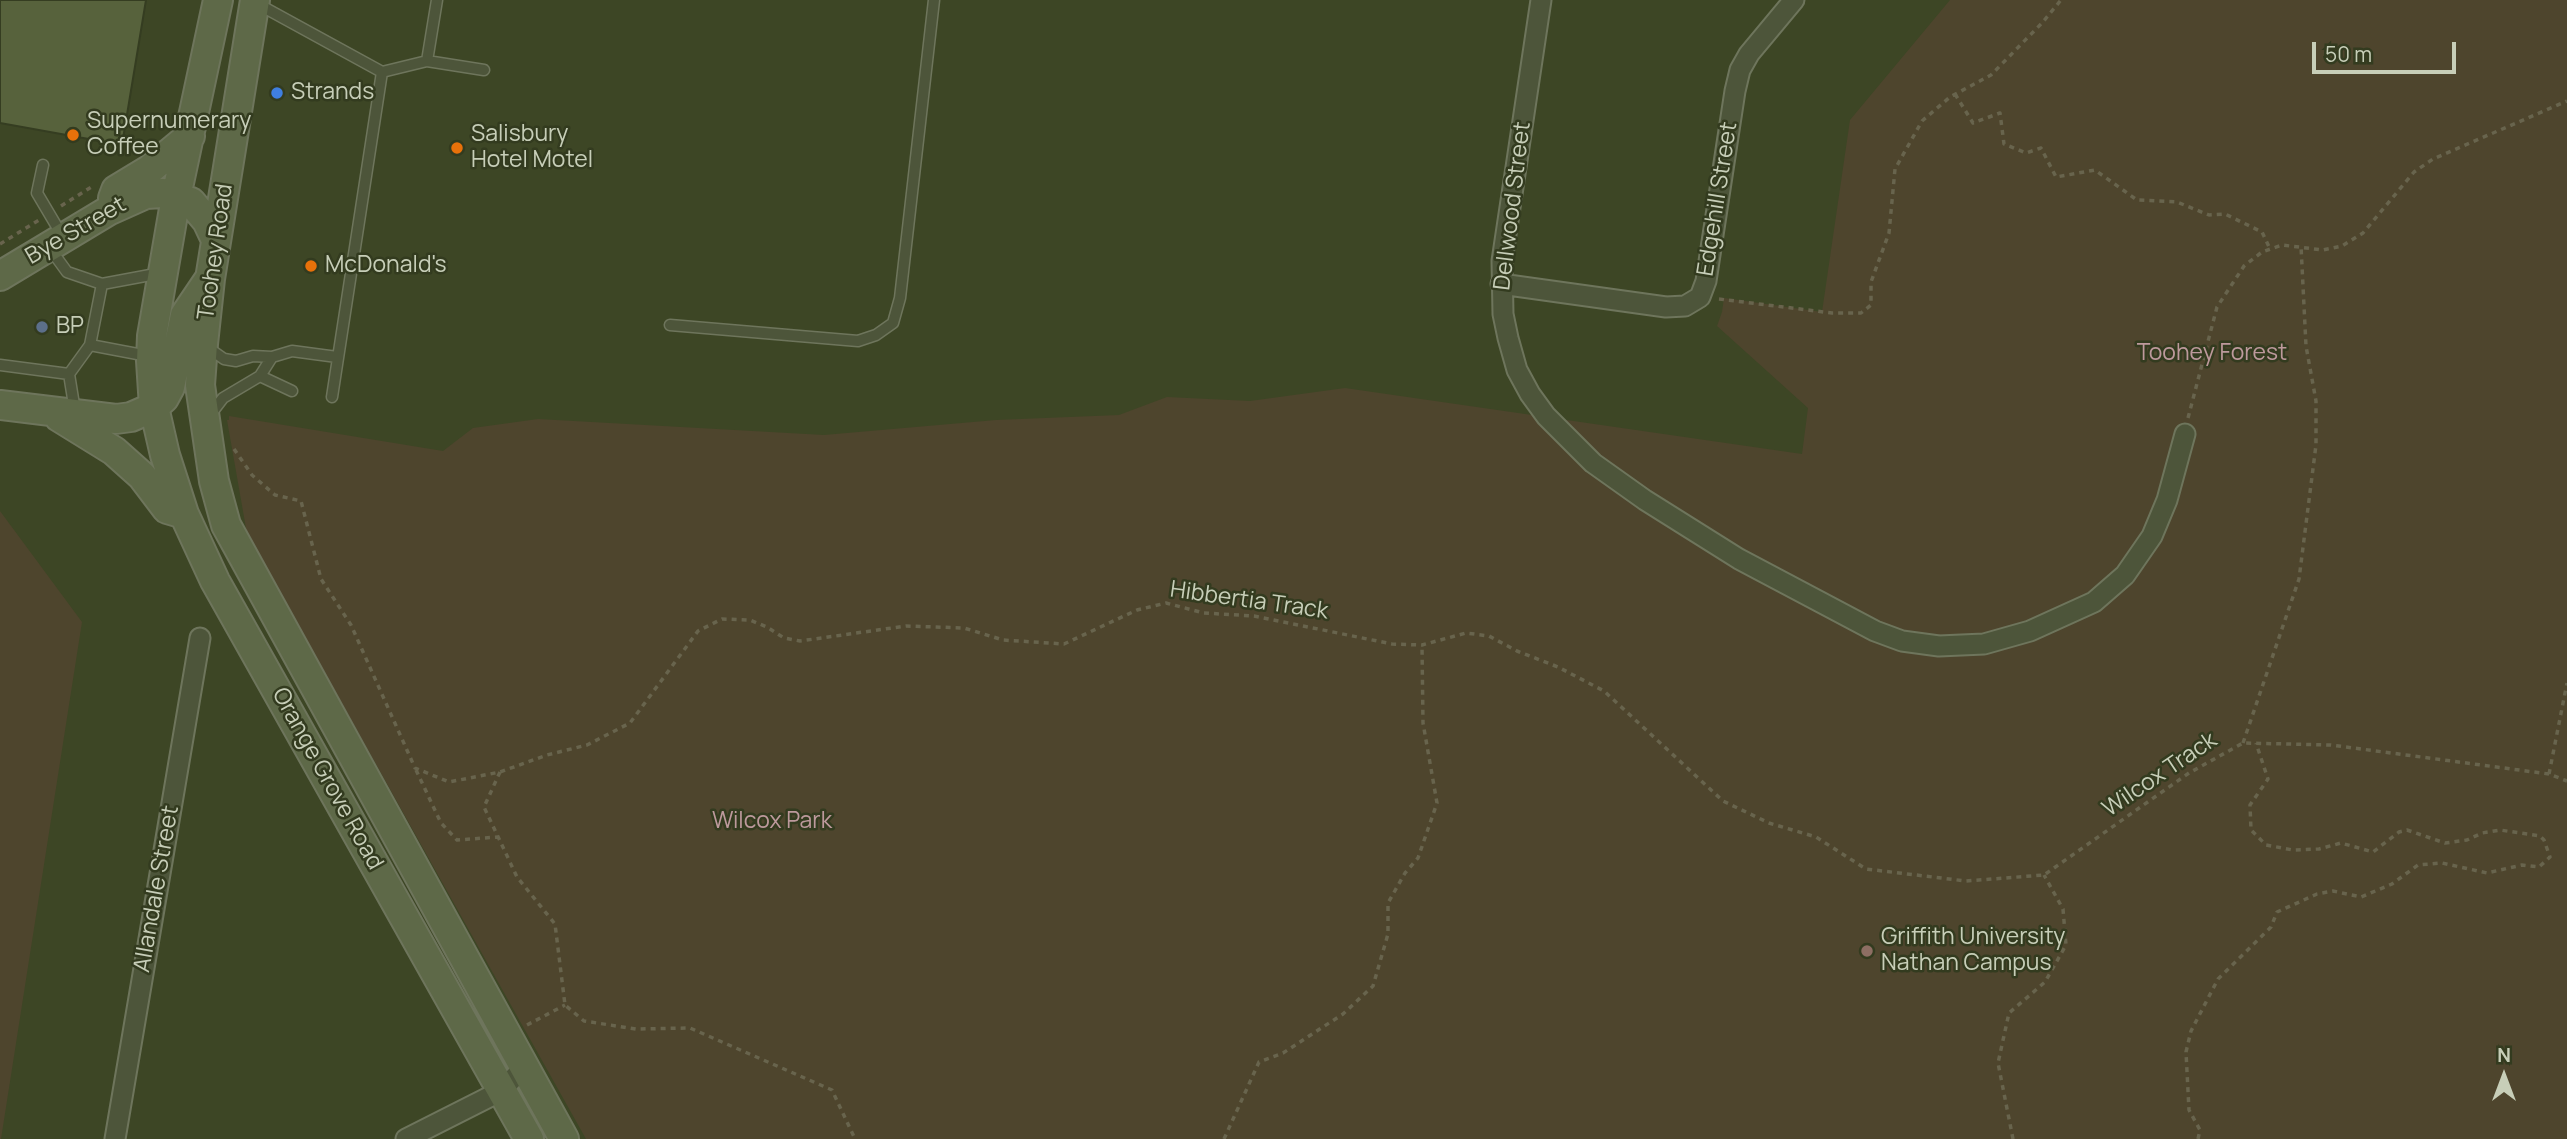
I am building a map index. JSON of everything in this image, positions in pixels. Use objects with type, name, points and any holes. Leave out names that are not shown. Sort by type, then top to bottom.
[{"type":"main road","name":"Toohey Road","points":[[154,407],[151,357],[155,309],[218,0]]},
{"type":"main road","name":"Toohey Road","points":[[204,422],[200,385],[210,279],[255,1]]},
{"type":"main road","points":[[108,211],[116,190],[149,170],[190,136]]},
{"type":"main road","name":"Bye Street","points":[[0,275],[54,232],[146,194],[176,197]]},
{"type":"main road","points":[[176,197],[191,202],[199,210],[216,240]]},
{"type":"main road","points":[[0,405],[65,415],[116,419],[131,417],[154,407],[164,398],[170,387],[185,315],[210,279]]},
{"type":"main road","name":"Orange Grove Road","points":[[154,407],[165,455],[184,514],[215,581],[529,1139]]},
{"type":"main road","points":[[65,415],[114,451],[142,476],[167,509],[184,514]]},
{"type":"main road","name":"Orange Grove Road","points":[[204,422],[214,481],[226,525],[564,1139]]},
{"type":"street","name":"Dellwood Street","points":[[1541,0],[1501,284],[1503,314],[1517,370],[1531,394],[1565,437],[1614,478],[1739,559],[1875,631],[1902,640],[1939,646],[1984,644],[2030,631],[2094,602],[2125,575],[2152,536],[2167,500],[2185,433]]},
{"type":"street","name":"Edgehill Street","points":[[1501,284],[1666,307],[1685,306],[1700,297],[1706,281],[1735,91],[1741,70],[1749,54],[1794,0]]},
{"type":"street","name":"Allandale Street","points":[[114,1139],[200,638]]},
{"type":"street","points":[[406,1139],[501,1091],[525,1066]]},
{"type":"lane","points":[[428,61],[438,0]]},
{"type":"lane","points":[[670,325],[858,341],[876,335],[893,323],[900,298],[934,0]]},
{"type":"lane","points":[[255,1],[382,72],[428,61],[484,70]]},
{"type":"lane","points":[[331,397],[382,72]]},
{"type":"lane","points":[[43,164],[37,192],[67,272],[102,284],[162,273]]},
{"type":"lane","points":[[65,415],[69,373],[90,345],[102,284]]},
{"type":"lane","points":[[203,344],[224,359],[236,361],[253,356],[271,357],[292,351],[337,357]]},
{"type":"lane","points":[[90,345],[151,357]]},
{"type":"lane","points":[[204,422],[223,398],[260,376],[271,357]]},
{"type":"lane","points":[[0,367],[69,373]]},
{"type":"lane","points":[[260,376],[292,391]]},
{"type":"path","points":[[1700,297],[1832,313],[1861,313],[1871,305],[1871,282],[1889,233],[1895,169],[1922,121],[1955,94],[1991,75],[2061,0]]},
{"type":"path","points":[[1955,94],[1973,123],[2000,113],[2004,144],[2025,153],[2041,148],[2056,177],[2095,170],[2137,200],[2177,202],[2209,215],[2225,214],[2262,232],[2270,249]]},
{"type":"path","points":[[2185,433],[2199,368],[2217,306],[2244,265],[2262,252],[2282,245],[2323,250],[2342,246],[2363,233],[2414,172],[2432,159],[2567,101]]},
{"type":"path","points":[[0,244],[54,232],[101,181]]},
{"type":"path","points":[[2243,743],[2299,579],[2316,445],[2316,401],[2306,346],[2301,246]]},
{"type":"path","points":[[233,446],[252,475],[275,495],[301,500],[321,579],[351,625],[441,823],[457,840],[498,837]]},
{"type":"path","name":"Hibbertia Track","points":[[415,768],[449,782],[500,772],[547,755],[587,745],[630,723],[698,631],[722,619],[750,620],[784,638],[800,640],[905,626],[964,628],[1003,640],[1064,644],[1137,610],[1166,603],[1204,613],[1254,617],[1392,644],[1422,645],[1466,633],[1489,636],[1604,691],[1723,801],[1769,822],[1816,836],[1866,869],[1965,881],[2044,875]]},
{"type":"path","points":[[1224,1139],[1259,1062],[1283,1053],[1343,1014],[1373,986],[1388,934],[1388,903],[1405,873],[1418,858],[1437,803],[1423,723],[1422,645]]},
{"type":"path","points":[[2549,774],[2567,683]]},
{"type":"path","name":"Wilcox Track","points":[[2044,875],[2189,773],[2243,743],[2331,745],[2549,774],[2567,781]]},
{"type":"path","points":[[2198,1139],[2200,1130],[2189,1110],[2186,1052],[2191,1031],[2218,979],[2272,927],[2277,912],[2317,894],[2333,891],[2361,897],[2392,884],[2418,865],[2442,863],[2487,873],[2522,865],[2539,867],[2550,856],[2540,836],[2500,830],[2482,833],[2467,840],[2445,843],[2407,830],[2399,832],[2373,852],[2341,843],[2306,849],[2266,845],[2250,831],[2250,805],[2268,779],[2256,743]]},
{"type":"path","points":[[500,772],[484,807],[517,877],[555,924],[565,1005],[584,1021],[636,1029],[690,1028],[832,1090],[855,1139]]},
{"type":"path","points":[[2013,1139],[1998,1063],[2009,1013],[2045,982],[2066,945],[2063,909],[2044,875]]},
{"type":"path","points":[[508,1035],[565,1005]]},
{"type":"green space","points":[[1950,0],[2567,0],[2567,1139],[586,1139],[247,534],[227,420],[229,416],[443,451],[473,428],[538,419],[824,435],[996,420],[1119,415],[1167,397],[1250,401],[1345,388],[1802,454],[1808,408],[1717,326],[1724,298],[1822,312],[1850,120]]},
{"type":"green space","points":[[0,511],[82,622],[1,1139],[0,1139]]},
{"type":"building","points":[[0,0],[146,0],[122,145],[0,123]]},
{"type":"place","name":"Strands","points":[[277,93]]},
{"type":"place","name":"Supernumerary Coffee","points":[[73,135]]},
{"type":"place","name":"Salisbury Hotel Motel","points":[[457,148]]},
{"type":"place","name":"McDonald's","points":[[311,266]]},
{"type":"place","name":"BP","points":[[42,327]]},
{"type":"place","name":"Griffith University Nathan Campus","points":[[1867,951]]},
{"type":"park label","name":"Toohey Forest","points":[[2212,354]]},
{"type":"park label","name":"Wilcox Park","points":[[772,822]]}]
